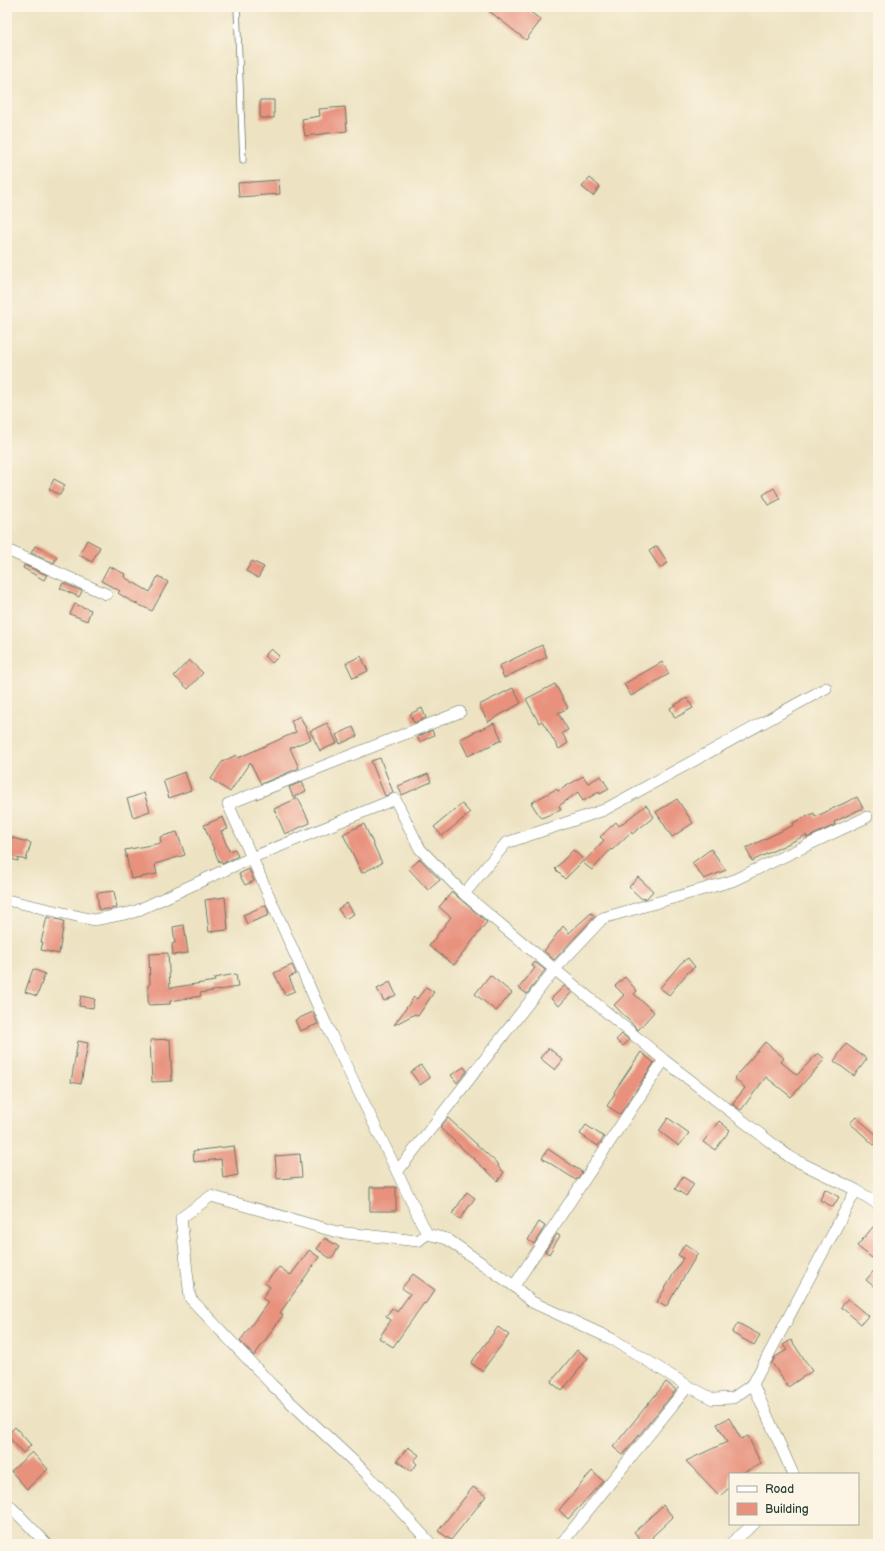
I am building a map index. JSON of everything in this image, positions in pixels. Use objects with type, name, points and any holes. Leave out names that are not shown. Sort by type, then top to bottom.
[{"type":"street","points":[[7,550],[106,594]]},
{"type":"street","points":[[464,894],[506,843],[604,810],[826,688]]},
{"type":"street","points":[[426,1234],[398,1172],[326,1024],[228,804],[460,712]]},
{"type":"street","points":[[7,900],[94,920],[134,912],[251,858],[395,799],[420,849],[464,894],[664,1060],[791,1158],[856,1190],[878,1204]]},
{"type":"street","points":[[398,1172],[555,969],[603,918],[732,881],[867,816]]},
{"type":"street","points":[[514,1286],[664,1060]]},
{"type":"street","points":[[426,1234],[447,1239],[514,1286],[532,1302],[614,1340],[688,1386],[713,1399],[734,1398],[753,1384],[856,1190]]},
{"type":"street","points":[[426,1234],[418,1242],[337,1232],[211,1196],[181,1218],[190,1298],[272,1385],[364,1472],[431,1544]]},
{"type":"street","points":[[753,1384],[793,1473]]},
{"type":"street","points":[[561,1544],[688,1386]]},
{"type":"street","points":[[7,1503],[47,1544]]},
{"type":"street","points":[[730,1544],[753,1525]]},
{"type":"lane","points":[[237,7],[243,160]]},
{"type":"building","points":[[484,7],[524,7],[541,20],[526,40]]},
{"type":"building","points":[[260,100],[274,100],[274,118],[260,118]]},
{"type":"building","points":[[345,107],[347,131],[305,136],[302,119],[320,116],[319,109]]},
{"type":"building","points":[[590,178],[600,187],[593,196],[582,187]]},
{"type":"building","points":[[279,180],[280,194],[239,197],[238,183]]},
{"type":"building","points":[[54,479],[65,485],[60,495],[49,489]]},
{"type":"building","points":[[774,488],[780,499],[769,505],[763,495]]},
{"type":"building","points":[[87,540],[100,547],[92,562],[79,555]]},
{"type":"building","points":[[35,546],[57,557],[54,563],[31,553]]},
{"type":"building","points":[[657,546],[668,563],[660,568],[649,551]]},
{"type":"building","points":[[252,561],[264,567],[258,578],[246,571]]},
{"type":"building","points":[[24,565],[47,575],[44,580],[23,568]]},
{"type":"building","points":[[109,566],[125,574],[124,577],[150,592],[158,576],[168,582],[152,611],[129,600],[118,593],[120,591],[101,581]]},
{"type":"building","points":[[63,583],[82,591],[79,597],[60,588]]},
{"type":"building","points":[[75,604],[91,610],[87,621],[70,614]]},
{"type":"building","points":[[542,645],[547,657],[504,678],[499,666]]},
{"type":"building","points":[[271,649],[279,656],[272,663],[264,656]]},
{"type":"building","points":[[361,656],[368,671],[353,678],[346,663]]},
{"type":"building","points":[[189,660],[203,673],[188,689],[174,676]]},
{"type":"building","points":[[662,662],[669,674],[631,696],[624,684]]},
{"type":"building","points":[[555,684],[568,708],[558,713],[568,730],[562,733],[568,743],[559,749],[542,721],[539,723],[526,699]]},
{"type":"building","points":[[513,688],[521,703],[488,722],[479,705]]},
{"type":"building","points":[[687,698],[693,708],[675,718],[670,708]]},
{"type":"building","points":[[422,708],[426,718],[414,723],[410,714]]},
{"type":"building","points":[[300,716],[311,739],[290,748],[299,768],[261,784],[250,762],[230,792],[211,779],[222,762],[236,755],[238,758],[296,732],[291,721]]},
{"type":"building","points":[[327,723],[337,743],[320,751],[310,731]]},
{"type":"building","points":[[494,723],[502,740],[468,756],[460,739]]},
{"type":"building","points":[[353,727],[357,736],[340,744],[336,735]]},
{"type":"building","points":[[432,730],[434,735],[420,742],[417,737]]},
{"type":"building","points":[[380,758],[393,792],[385,796],[371,761]]},
{"type":"building","points":[[185,772],[191,790],[169,798],[163,780]]},
{"type":"building","points":[[428,774],[431,782],[402,795],[398,786]]},
{"type":"building","points":[[583,776],[588,783],[601,776],[609,789],[600,794],[599,792],[583,801],[578,792],[559,806],[561,810],[541,818],[531,803],[556,789],[558,791]]},
{"type":"building","points":[[302,782],[306,791],[293,797],[289,787]]},
{"type":"building","points":[[144,793],[150,811],[133,817],[127,799]]},
{"type":"building","points":[[857,797],[863,808],[834,822],[835,825],[807,838],[806,835],[752,861],[746,848],[794,825],[793,823],[814,813],[815,817]]},
{"type":"building","points":[[298,798],[310,823],[285,834],[274,809]]},
{"type":"building","points":[[677,799],[693,823],[672,837],[656,812]]},
{"type":"building","points":[[462,804],[470,813],[442,836],[434,827]]},
{"type":"building","points":[[646,805],[654,817],[632,834],[631,832],[612,850],[611,849],[592,870],[583,863],[604,840],[600,837],[616,822],[619,826]]},
{"type":"building","points":[[223,817],[228,829],[221,831],[229,851],[235,849],[238,856],[222,864],[221,861],[219,862],[204,825]]},
{"type":"building","points":[[364,824],[382,863],[362,873],[343,834]]},
{"type":"building","points":[[177,832],[185,855],[155,864],[157,874],[131,879],[125,850],[161,843],[160,837]]},
{"type":"building","points":[[9,837],[31,843],[26,860],[18,858],[18,861],[7,858],[7,843]]},
{"type":"building","points":[[711,849],[726,870],[704,879],[692,863]]},
{"type":"building","points":[[573,850],[584,860],[565,879],[555,869]]},
{"type":"building","points":[[420,859],[440,880],[428,890],[409,869]]},
{"type":"building","points":[[249,869],[254,881],[245,885],[239,874]]},
{"type":"building","points":[[638,877],[653,891],[647,898],[642,899],[629,887]]},
{"type":"building","points":[[114,891],[117,908],[99,910],[97,893]]},
{"type":"building","points":[[452,892],[487,922],[454,965],[429,946],[451,917],[439,907]]},
{"type":"building","points":[[225,897],[228,930],[209,932],[205,900]]},
{"type":"building","points":[[347,903],[354,914],[345,919],[338,909]]},
{"type":"building","points":[[266,905],[269,915],[247,924],[243,915]]},
{"type":"building","points":[[591,913],[595,916],[554,960],[544,951],[563,926],[569,933]]},
{"type":"building","points":[[47,917],[64,921],[59,954],[41,950],[43,942],[41,942]]},
{"type":"building","points":[[184,925],[188,953],[173,955],[172,944],[175,943],[173,927]]},
{"type":"building","points":[[168,953],[170,988],[215,981],[214,978],[236,974],[238,987],[200,993],[201,996],[170,1001],[170,1004],[148,1005],[148,985],[150,984],[149,954]]},
{"type":"building","points":[[688,958],[695,967],[689,971],[669,995],[660,988],[681,963]]},
{"type":"building","points":[[535,962],[545,970],[527,994],[519,988],[535,968],[532,966]]},
{"type":"building","points":[[292,965],[296,974],[289,977],[295,991],[285,995],[274,973]]},
{"type":"building","points":[[33,969],[45,974],[37,996],[25,992]]},
{"type":"building","points":[[490,975],[512,993],[496,1011],[475,994]]},
{"type":"building","points":[[625,977],[637,991],[634,994],[654,1012],[638,1030],[614,1005],[624,995],[615,986]]},
{"type":"building","points":[[390,982],[396,995],[384,1001],[377,989]]},
{"type":"building","points":[[564,986],[572,992],[559,1006],[551,999]]},
{"type":"building","points":[[426,987],[434,992],[418,1016],[415,1014],[394,1025],[414,997],[417,999]]},
{"type":"building","points":[[81,996],[95,999],[93,1008],[79,1006]]},
{"type":"building","points":[[313,1012],[318,1024],[300,1031],[295,1020]]},
{"type":"building","points":[[622,1034],[629,1040],[623,1046],[616,1040]]},
{"type":"building","points":[[170,1039],[172,1081],[152,1082],[150,1040]]},
{"type":"building","points":[[78,1041],[88,1043],[81,1084],[71,1082]]},
{"type":"building","points":[[765,1042],[784,1058],[781,1062],[797,1075],[818,1053],[825,1059],[791,1097],[766,1077],[741,1110],[732,1104],[745,1088],[734,1078]]},
{"type":"building","points":[[846,1044],[867,1059],[854,1076],[834,1061]]},
{"type":"building","points":[[549,1048],[563,1060],[555,1070],[540,1058]]},
{"type":"building","points":[[641,1052],[654,1063],[620,1114],[607,1106],[615,1093],[614,1092]]},
{"type":"building","points":[[421,1065],[430,1078],[420,1085],[411,1072]]},
{"type":"building","points":[[464,1067],[467,1071],[457,1083],[451,1075]]},
{"type":"building","points":[[856,1117],[878,1136],[878,1140],[874,1145],[850,1123]]},
{"type":"building","points":[[448,1118],[499,1165],[498,1167],[504,1172],[498,1181],[440,1128]]},
{"type":"building","points":[[668,1118],[689,1133],[679,1146],[659,1131]]},
{"type":"building","points":[[719,1121],[730,1130],[715,1150],[703,1142]]},
{"type":"building","points":[[586,1125],[604,1137],[598,1146],[580,1134]]},
{"type":"building","points":[[234,1146],[238,1175],[223,1178],[221,1159],[194,1162],[193,1151]]},
{"type":"building","points":[[548,1149],[582,1172],[576,1180],[542,1158]]},
{"type":"building","points":[[300,1154],[302,1177],[277,1179],[275,1156]]},
{"type":"building","points":[[683,1177],[694,1184],[686,1196],[675,1189]]},
{"type":"building","points":[[370,1187],[396,1187],[396,1211],[370,1211]]},
{"type":"building","points":[[825,1189],[839,1197],[833,1207],[820,1200]]},
{"type":"building","points":[[467,1192],[475,1198],[460,1219],[452,1214]]},
{"type":"building","points":[[878,1221],[878,1251],[872,1258],[857,1246]]},
{"type":"building","points":[[539,1222],[545,1226],[534,1244],[528,1240]]},
{"type":"building","points":[[557,1234],[560,1236],[549,1254],[545,1251]]},
{"type":"building","points":[[325,1238],[339,1247],[331,1259],[317,1249]]},
{"type":"building","points":[[685,1244],[698,1253],[666,1307],[657,1302],[683,1258],[678,1255]]},
{"type":"building","points":[[309,1250],[319,1257],[280,1313],[283,1315],[254,1356],[240,1341],[268,1302],[262,1298],[270,1287],[265,1283],[279,1267],[291,1275]]},
{"type":"building","points":[[878,1266],[878,1290],[866,1280]]},
{"type":"building","points":[[413,1274],[435,1290],[393,1347],[379,1338],[391,1320],[386,1316],[392,1308],[397,1312],[410,1294],[402,1288]]},
{"type":"building","points":[[848,1299],[868,1316],[861,1324],[841,1307]]},
{"type":"building","points":[[738,1323],[760,1335],[754,1345],[732,1333]]},
{"type":"building","points":[[498,1327],[509,1335],[482,1371],[471,1363]]},
{"type":"building","points":[[791,1340],[812,1371],[788,1387],[772,1363],[775,1357],[787,1350],[783,1345]]},
{"type":"building","points":[[577,1350],[588,1358],[562,1391],[551,1382]]},
{"type":"building","points":[[666,1382],[676,1390],[623,1455],[613,1447]]},
{"type":"building","points":[[729,1418],[741,1439],[748,1436],[761,1464],[742,1473],[729,1473],[729,1488],[720,1496],[686,1461],[727,1442],[717,1424]]},
{"type":"building","points":[[15,1427],[31,1445],[23,1453],[7,1435]]},
{"type":"building","points":[[408,1447],[419,1455],[414,1461],[417,1464],[411,1471],[397,1461]]},
{"type":"building","points":[[32,1452],[48,1469],[27,1489],[11,1471]]},
{"type":"building","points":[[592,1471],[603,1481],[568,1519],[559,1510]]},
{"type":"building","points":[[473,1487],[486,1496],[451,1540],[438,1531]]},
{"type":"building","points":[[663,1505],[673,1517],[652,1537],[659,1544],[645,1544],[634,1532]]}]
